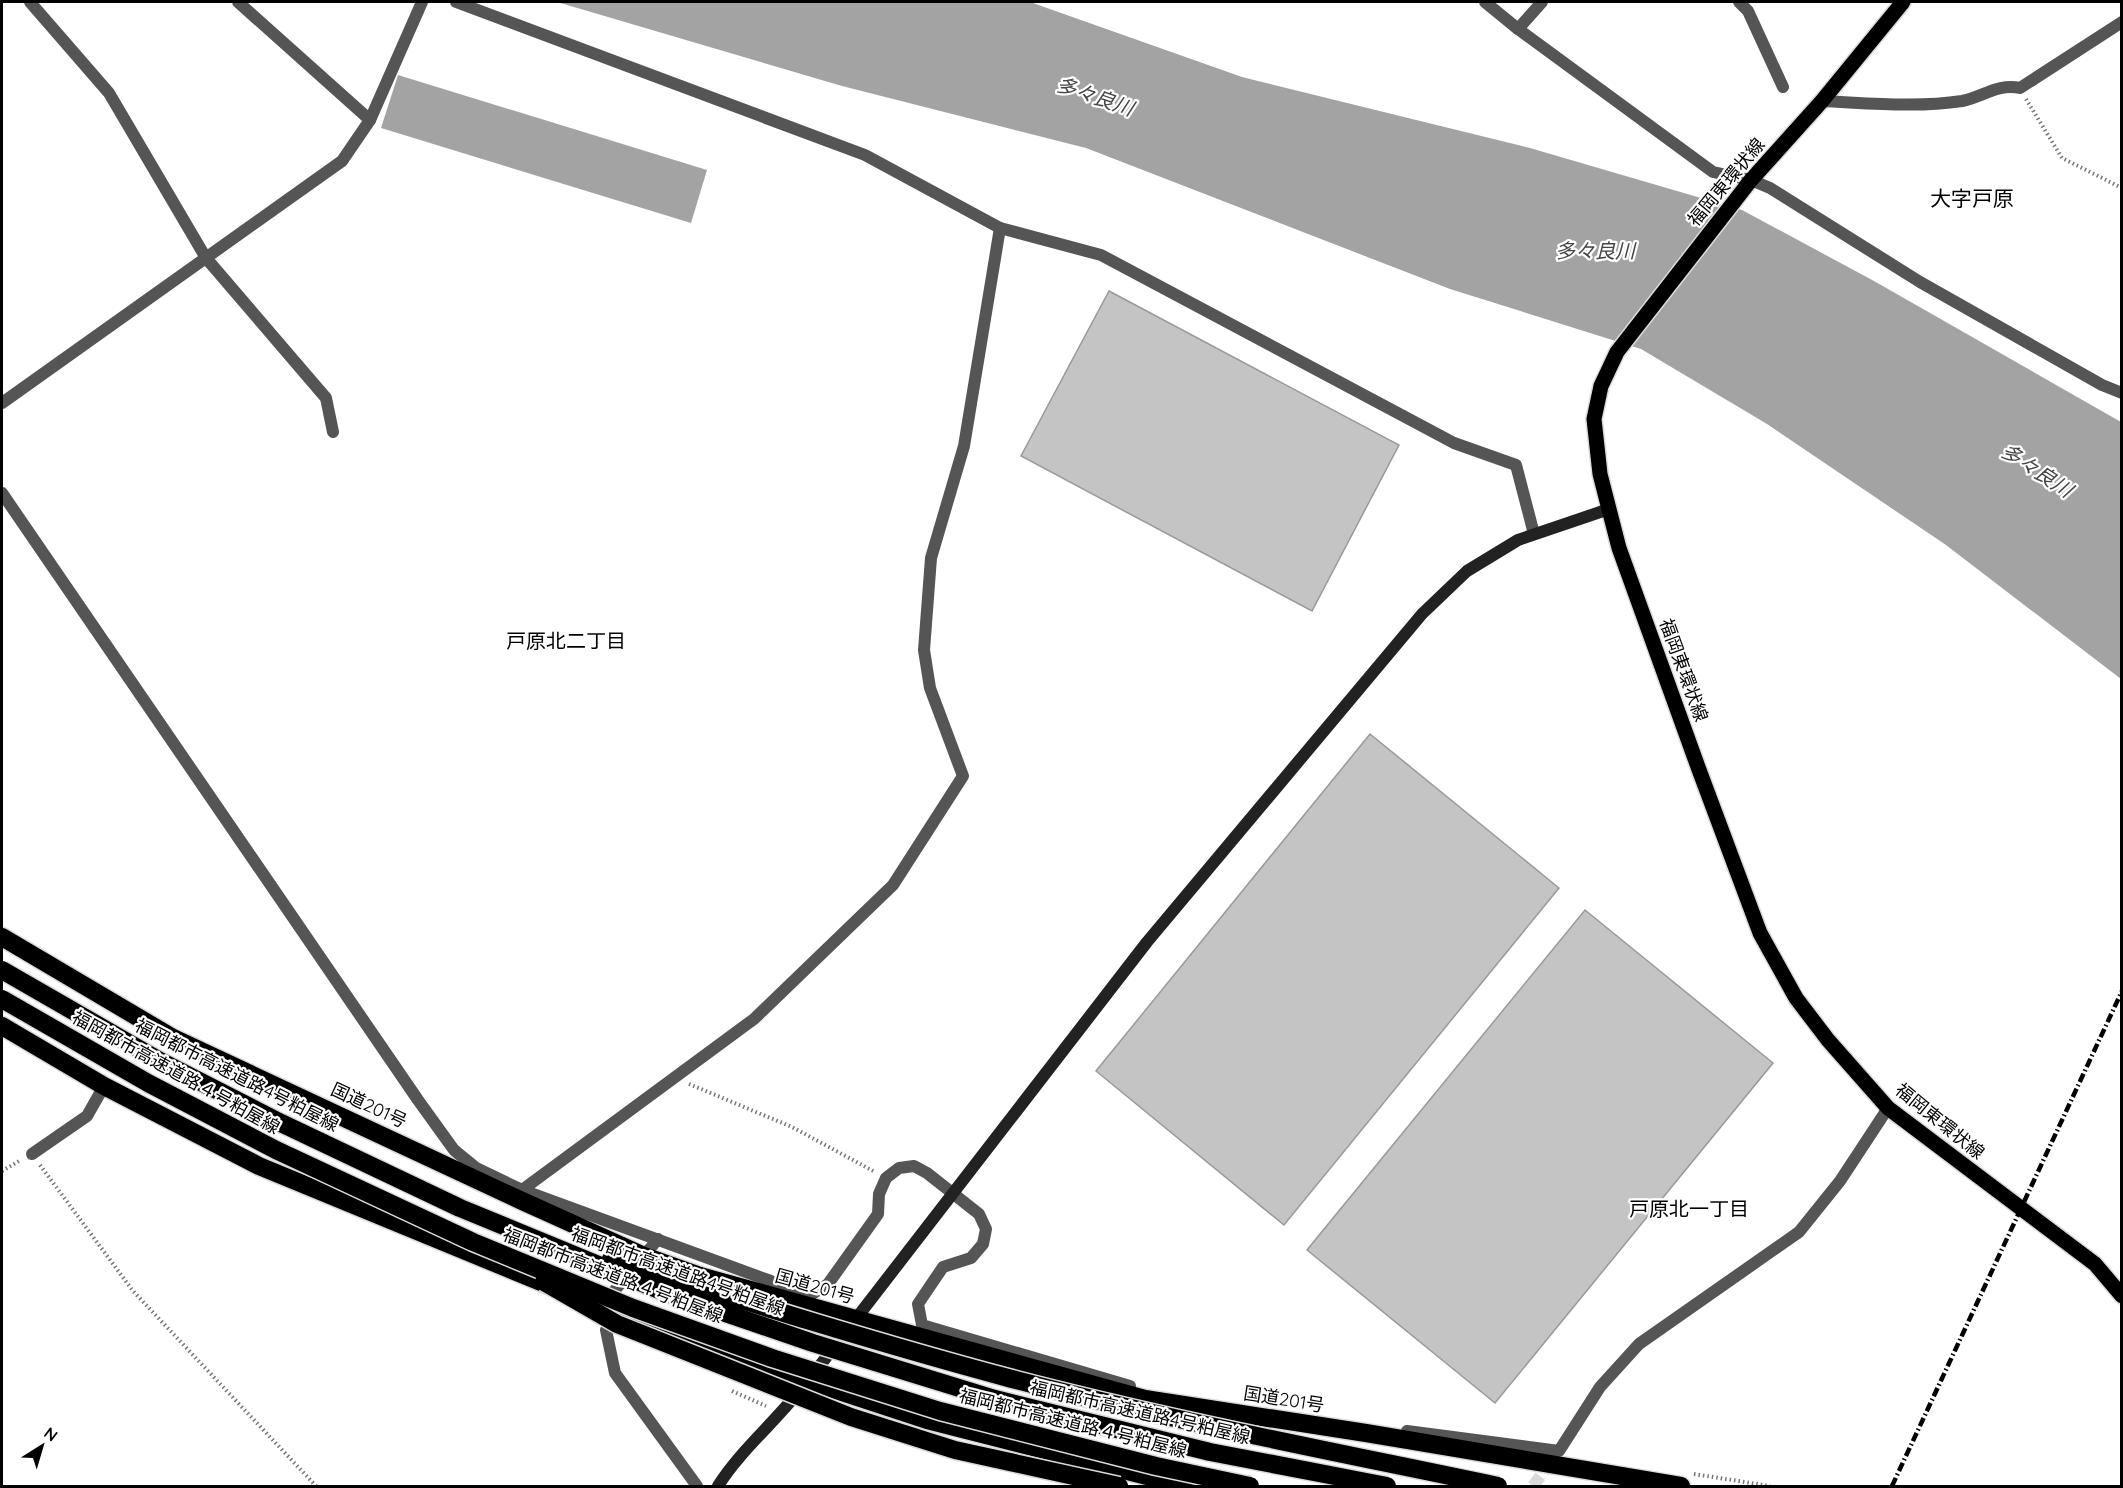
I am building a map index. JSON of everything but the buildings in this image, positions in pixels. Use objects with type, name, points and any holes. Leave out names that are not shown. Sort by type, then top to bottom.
[{"type":"highway","name":"国道201号","points":[[2,937],[173,1038],[520,1200],[644,1256],[700,1276],[1145,1399],[1366,1433],[1681,1486]]},
{"type":"highway","name":"福岡都市高速道路4号粕屋線","points":[[2,970],[160,1061],[281,1123],[460,1208],[675,1296],[813,1343],[995,1400],[1210,1452],[1387,1486]]},
{"type":"highway","name":"福岡都市高速道路４号粕屋線","points":[[2,999],[148,1083],[276,1150],[473,1242],[633,1308],[772,1358],[940,1411],[1156,1466],[1250,1486]]},
{"type":"highway","points":[[2,1026],[104,1086],[259,1166],[601,1306],[808,1381],[927,1420],[1186,1486]]},
{"type":"highway","points":[[473,1242],[617,1324],[852,1417],[956,1450],[1119,1486]]},
{"type":"highway","points":[[580,1258],[586,1251],[813,1323],[1013,1379],[1145,1412],[1498,1486]]},
{"type":"main road","name":"福岡東環状線","points":[[1903,2],[1822,101],[1751,180],[1617,352],[1601,386],[1594,419],[1600,474],[1619,548],[1760,933],[1796,998],[1828,1040],[1888,1108],[2095,1264],[2121,1296]]},
{"type":"street","points":[[30,2],[109,93],[206,258],[326,398],[333,432]]},
{"type":"street","points":[[238,2],[370,120]]},
{"type":"street","points":[[2,403],[342,161],[370,120],[422,2]]},
{"type":"street","points":[[456,2],[866,155],[1000,228],[1101,255],[1454,443],[1516,465],[1534,534]]},
{"type":"street","points":[[1485,2],[1518,29],[1713,172],[1751,180],[1770,188],[1920,282],[2102,385],[2121,393]]},
{"type":"street","points":[[1518,29],[1542,2]]},
{"type":"street","points":[[1739,2],[1748,11],[1783,87]]},
{"type":"street","points":[[1822,101],[1915,105],[1963,101],[2008,85],[2019,88],[2121,22]]},
{"type":"street","points":[[522,1190],[754,1019],[893,885],[963,776],[930,688],[924,650],[931,558],[964,446],[1000,228]]},
{"type":"street","points":[[2,493],[454,1150],[476,1168],[522,1190],[809,1296],[828,1284],[878,1214],[879,1194],[886,1178],[899,1168],[914,1166],[927,1173],[979,1214],[986,1229],[983,1244],[971,1258],[943,1268],[918,1304],[922,1325],[1170,1398],[1559,1451],[1600,1387],[1639,1344],[1799,1232],[1840,1181],[1888,1108]]},
{"type":"street","points":[[718,1486],[808,1381],[1147,942],[1422,614],[1467,571],[1518,540],[1609,509]]},
{"type":"street","points":[[32,1154],[87,1116],[104,1086]]},
{"type":"street","points":[[658,1239],[601,1306],[615,1373],[697,1486]]},
{"type":"path","points":[[2019,88],[2062,158],[2121,188]]},
{"type":"path","points":[[674,1078],[792,1127],[886,1178]]},
{"type":"path","points":[[2,1171],[32,1154],[133,1291],[316,1486]]},
{"type":"water","name":"多々良川","points":[[557,2],[1030,2],[1242,77],[1530,148],[1742,210],[1874,281],[2121,422],[2121,679],[1946,545],[1767,424],[1641,349],[1450,289],[1086,148],[842,86]]},
{"type":"water","points":[[398,75],[707,170],[691,223],[381,128]]},
{"type":"tunnel","points":[[1533,1486],[1552,1461]]},
{"type":"railway","points":[[1892,1486],[2122,991]]},
{"type":"district","name":"大字戸原","points":[[1972,198]]},
{"type":"district","name":"戸原北二丁目","points":[[566,640]]},
{"type":"district","name":"戸原北一丁目","points":[[1689,1208]]}]
